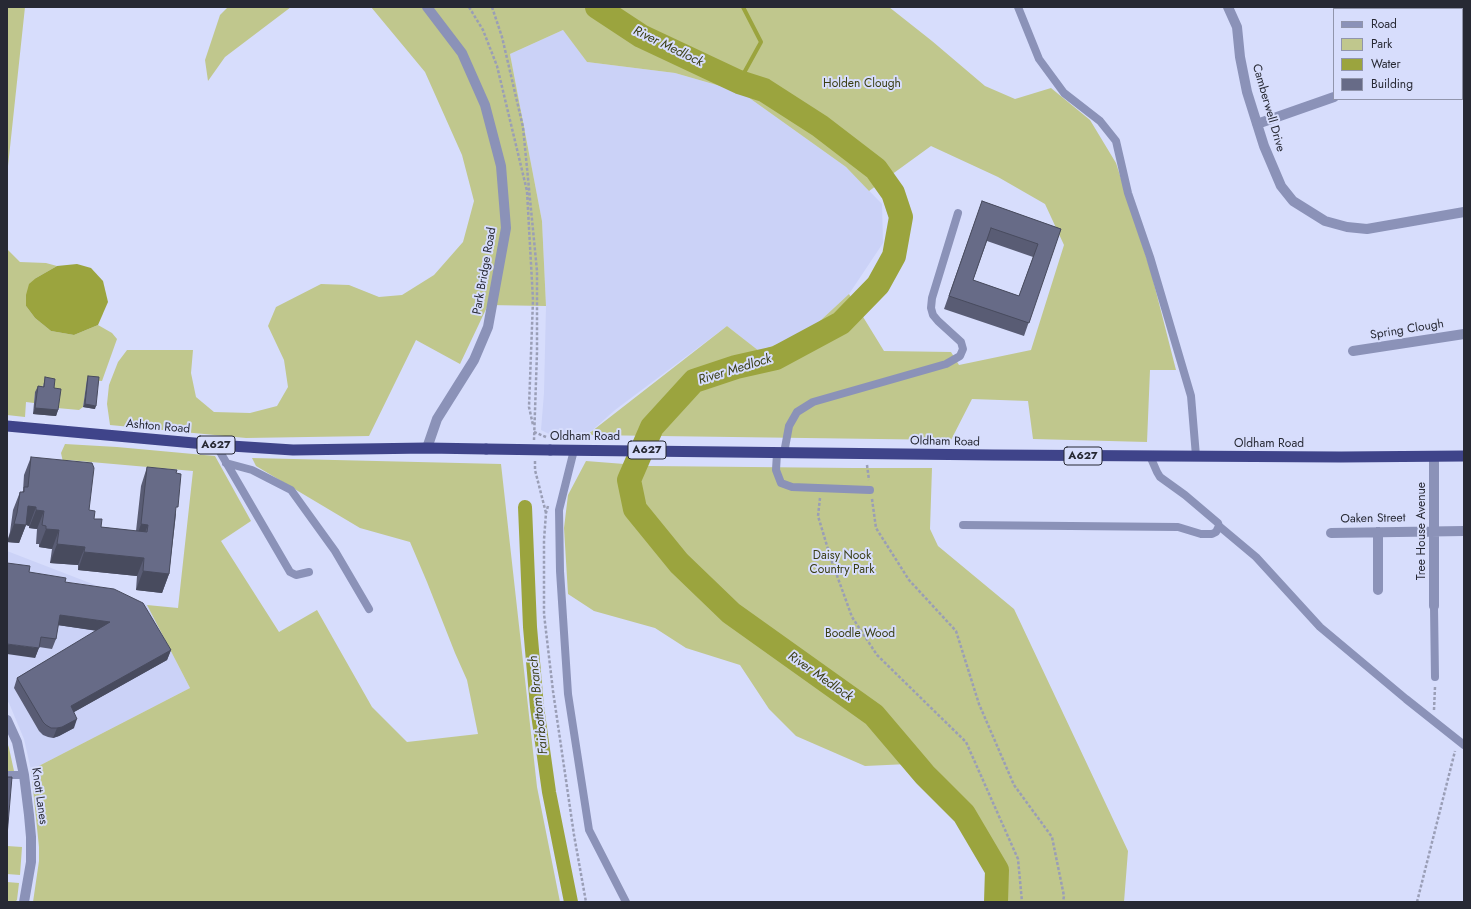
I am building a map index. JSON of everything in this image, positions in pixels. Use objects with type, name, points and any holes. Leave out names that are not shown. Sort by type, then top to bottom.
[{"type":"highway","name":"Ashton Road","points":[[7,426],[216,445],[293,450],[427,448]]},
{"type":"highway","name":"Oldham Road","points":[[427,448],[865,454],[1464,456]]},
{"type":"street","name":"Park Bridge Road","points":[[427,7],[462,53],[485,105],[501,166],[506,228],[488,326],[474,360],[437,419],[427,448]]},
{"type":"street","name":"Camberwell Drive","points":[[1228,7],[1237,27],[1247,92],[1264,146],[1281,186],[1293,201],[1325,221],[1347,227],[1367,229],[1464,212]]},
{"type":"street","points":[[1257,124],[1333,97]]},
{"type":"street","name":"Spring Clough","points":[[1353,351],[1464,334]]},
{"type":"street","name":"Tree House Avenue","points":[[1434,456],[1434,606]]},
{"type":"street","name":"Oaken Street","points":[[1331,533],[1464,531]]},
{"type":"street","points":[[1378,532],[1378,590]]},
{"type":"street","name":"Knott Lanes","points":[[7,720],[17,742],[24,775],[31,837],[30,862],[24,902]]},
{"type":"lane","points":[[1018,7],[1039,59],[1064,94],[1100,121],[1116,141],[1128,193],[1150,257],[1192,396],[1196,456]]},
{"type":"lane","points":[[870,490],[792,487],[781,483],[776,470],[780,453],[789,426],[797,412],[813,402],[946,364],[960,356],[963,349],[961,342],[938,321],[933,315],[931,308],[932,298],[958,213]]},
{"type":"lane","points":[[216,445],[290,572],[296,575],[309,572]]},
{"type":"lane","points":[[574,450],[559,510],[560,571],[568,694],[589,830],[626,902]]},
{"type":"lane","points":[[1150,456],[1156,472],[1160,477],[1208,514],[1218,523],[1219,526],[1260,562],[1320,626],[1461,743]]},
{"type":"lane","points":[[226,463],[252,470],[291,490],[335,551],[369,609]]},
{"type":"lane","points":[[963,525],[1178,527],[1201,534],[1215,533],[1219,526]]},
{"type":"lane","points":[[1434,606],[1435,677]]},
{"type":"lane","points":[[7,775],[24,775]]},
{"type":"path","points":[[469,7],[483,30],[497,66],[527,192],[533,300],[529,407],[534,432]]},
{"type":"path","points":[[492,7],[502,37],[524,135],[537,271],[537,352],[534,447]]},
{"type":"path","points":[[865,454],[876,528],[909,580],[956,631],[979,704],[1014,785],[1052,837],[1064,896],[1063,902]]},
{"type":"path","points":[[535,455],[535,470],[546,513]]},
{"type":"path","points":[[821,488],[818,516],[831,559],[852,617],[877,655],[966,742],[1018,859],[1022,902]]},
{"type":"path","points":[[1434,722],[1435,677]]},
{"type":"path","points":[[1417,902],[1437,820],[1461,743]]},
{"type":"shaded area","points":[[563,30],[587,62],[675,73],[741,92],[846,167],[882,204],[883,243],[849,294],[807,333],[759,351],[727,326],[615,410],[587,435],[553,436],[541,430],[544,393],[546,306],[542,221],[510,54]]},
{"type":"shaded area","points":[[7,551],[147,605],[190,688],[31,770],[24,739],[7,701]]},
{"type":"green space","points":[[7,7],[25,7],[8,166],[7,166]]},
{"type":"green space","points":[[228,7],[291,7],[225,57],[208,81],[205,60],[220,15]]},
{"type":"green space","name":"Holden Clough","points":[[371,7],[889,7],[985,86],[1015,99],[1051,88],[1090,120],[1116,163],[1151,272],[1176,370],[1150,370],[1147,442],[1033,439],[1028,401],[972,399],[951,440],[587,435],[727,326],[759,351],[807,333],[849,294],[884,351],[951,352],[959,365],[1031,350],[1064,245],[1045,204],[998,177],[931,146],[869,191],[846,167],[741,92],[675,73],[587,62],[563,30],[510,54],[542,221],[546,306],[488,305],[460,364],[416,340],[369,436],[246,438],[110,425],[107,404],[109,385],[118,362],[127,350],[193,350],[191,373],[196,397],[214,412],[250,413],[277,406],[288,387],[284,360],[268,326],[276,307],[321,284],[349,285],[379,297],[402,295],[434,275],[463,242],[474,201],[462,155],[425,72]]},
{"type":"green space","points":[[7,249],[20,262],[46,263],[57,266],[36,278],[26,306],[35,318],[51,331],[74,335],[98,325],[112,333],[117,339],[102,381],[87,380],[83,407],[79,410],[57,408],[43,384],[42,393],[35,393],[34,403],[26,402],[25,417],[7,415]]},
{"type":"green space","points":[[65,444],[215,456],[251,521],[221,541],[279,632],[317,610],[372,707],[407,742],[478,734],[467,680],[410,542],[360,528],[256,466],[252,458],[501,464],[537,787],[560,902],[33,902],[39,861],[39,847],[31,770],[190,688],[147,605],[178,608],[193,471],[68,460],[67,468],[63,462],[61,453]]},
{"type":"green space","name":"Daisy Nook Country Park","points":[[586,461],[650,466],[932,468],[930,529],[938,546],[1014,609],[1128,851],[1124,902],[1005,902],[1005,861],[969,805],[930,763],[865,766],[796,736],[769,709],[740,665],[686,648],[655,628],[594,611],[568,594],[564,528],[568,495]]},
{"type":"green space","points":[[7,742],[9,748],[14,771],[7,771]]},
{"type":"green space","points":[[7,846],[22,847],[20,875],[7,874]]},
{"type":"green space","points":[[7,882],[19,883],[17,900],[15,902],[7,902]]},
{"type":"water","points":[[77,264],[91,268],[103,281],[108,302],[98,325],[74,335],[51,331],[35,318],[26,306],[26,295],[29,284],[36,278],[57,266]]},
{"type":"building","points":[[982,201],[1061,229],[1029,323],[949,296]],"holes":[[[991,228],[1038,244],[1019,296],[973,280]]]},
{"type":"building","points":[[88,376],[99,377],[96,406],[85,404]]},
{"type":"building","points":[[45,377],[55,379],[54,388],[61,389],[58,410],[35,408],[38,386],[44,387]]},
{"type":"building","points":[[31,457],[92,463],[94,468],[89,510],[95,511],[94,519],[102,519],[101,527],[147,532],[148,525],[141,524],[147,467],[177,470],[176,473],[181,474],[169,574],[143,571],[144,558],[84,552],[85,547],[57,544],[59,530],[46,529],[46,526],[42,525],[44,511],[36,510],[36,507],[28,506],[26,525],[14,524],[20,492],[24,492],[24,487],[28,487]]},
{"type":"building","points":[[7,563],[30,566],[29,572],[66,578],[65,582],[114,589],[143,603],[171,650],[71,706],[77,719],[62,727],[51,728],[43,722],[17,678],[110,622],[60,615],[56,639],[41,637],[39,648],[7,644]]},
{"type":"building","points":[[7,777],[12,777],[7,836]]},
{"type":"waterway","name":"River Medlock","points":[[597,7],[641,36],[739,82],[764,90],[820,126],[876,169],[893,193],[901,217],[894,256],[878,285],[841,323],[776,358],[736,367],[694,381],[652,427],[629,480],[635,509],[679,563],[731,613],[874,715],[925,775],[964,814],[997,870],[996,902]]},
{"type":"waterway","points":[[739,82],[761,42],[743,7]]},
{"type":"waterway","name":"Fairbottom Branch","points":[[525,507],[530,627],[537,707],[549,792],[571,902]]},
{"type":"park label","name":"Boodle Wood","points":[[860,634]]}]
